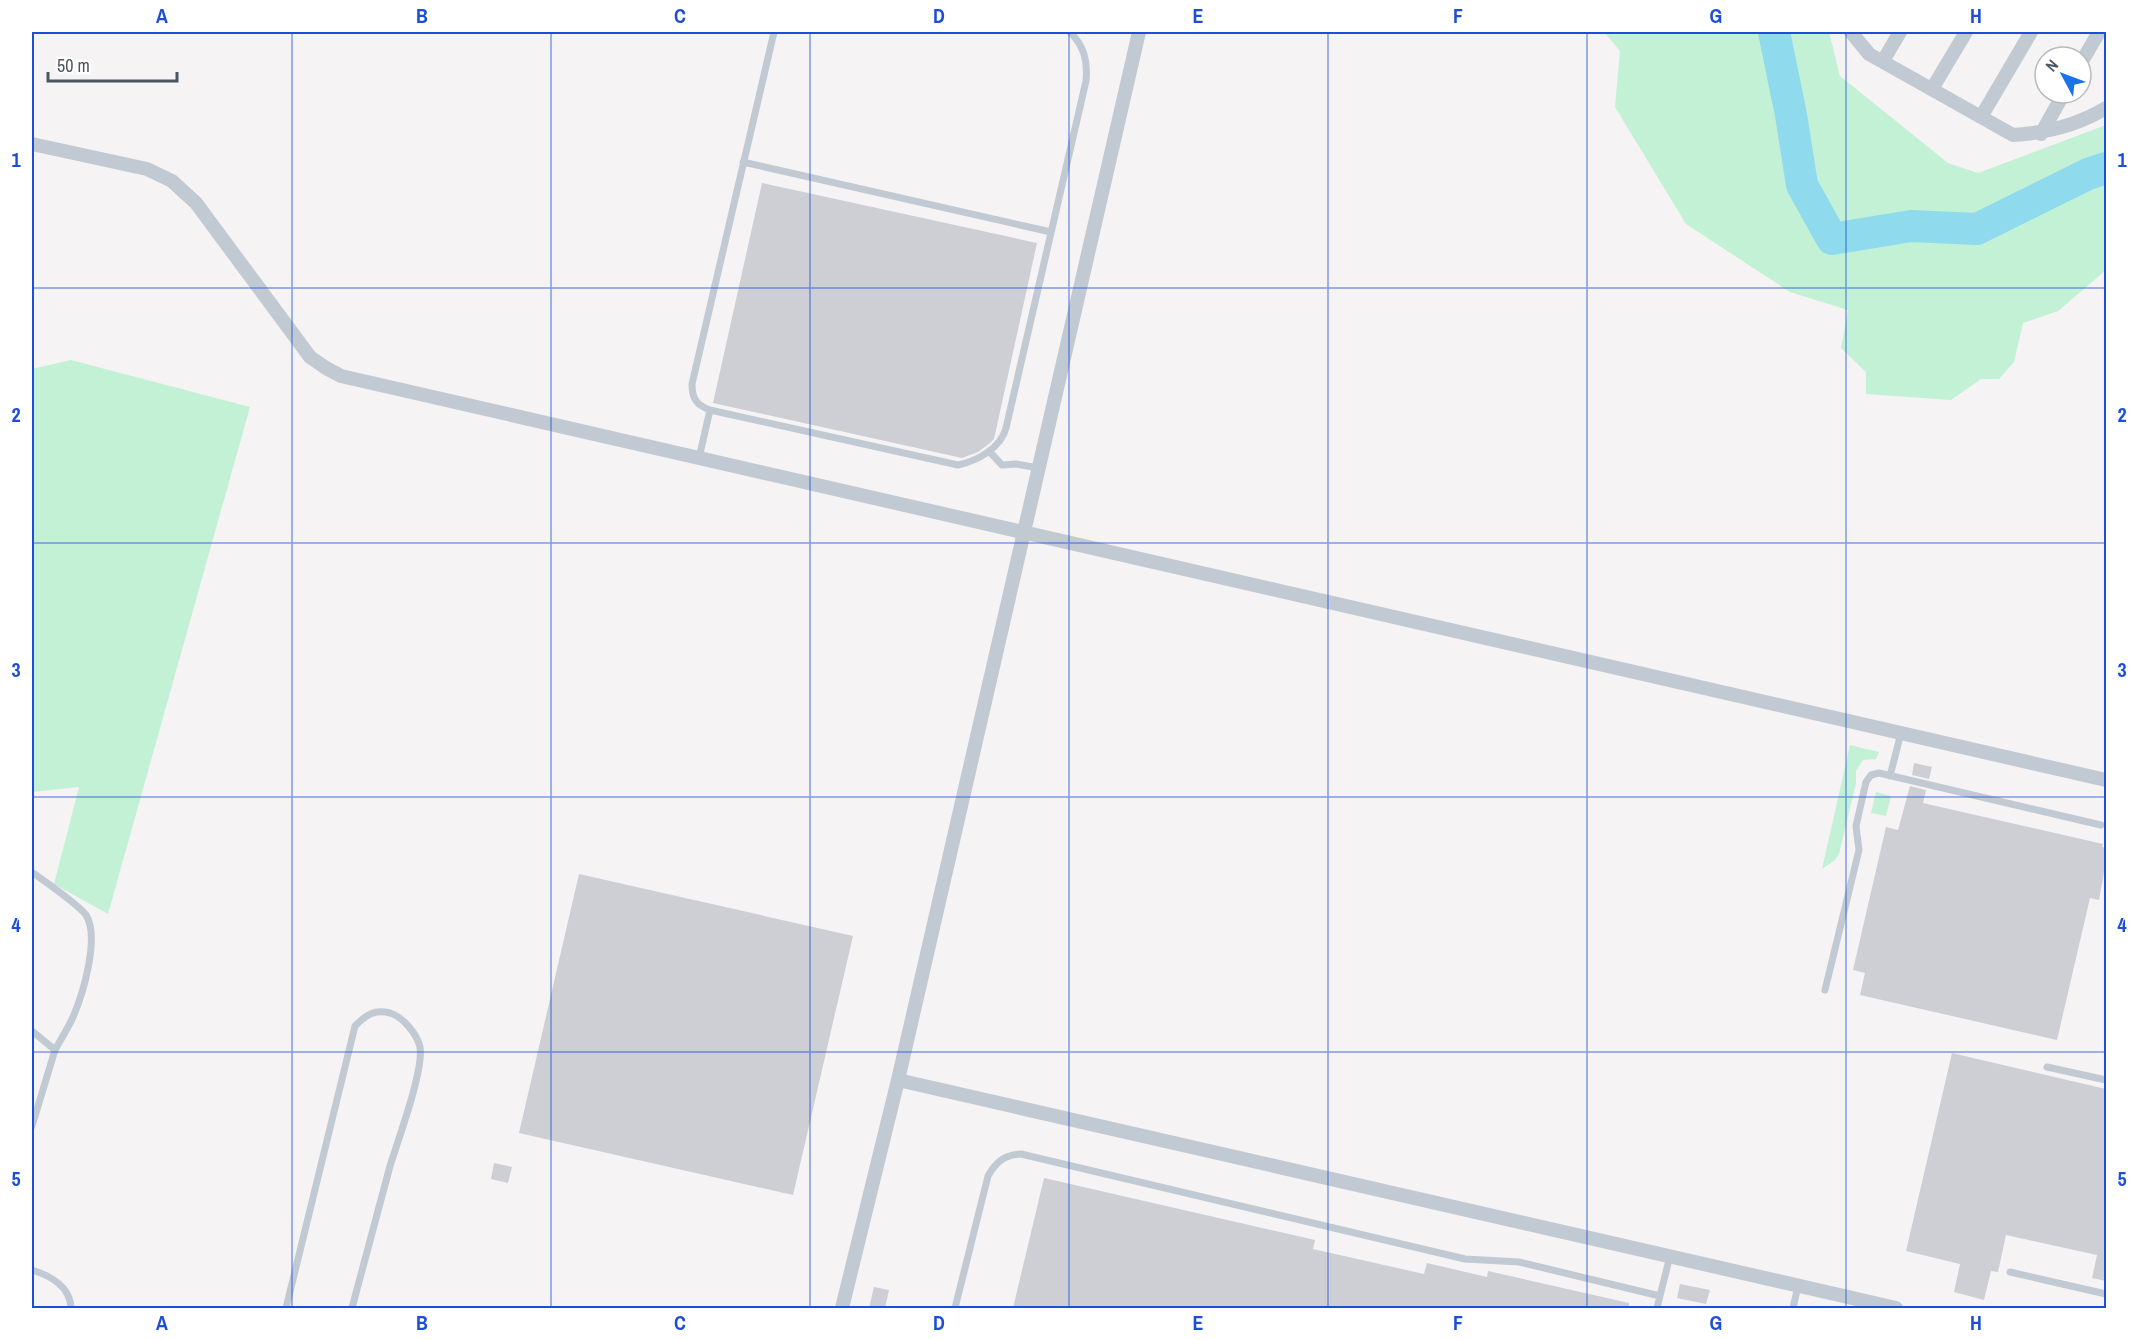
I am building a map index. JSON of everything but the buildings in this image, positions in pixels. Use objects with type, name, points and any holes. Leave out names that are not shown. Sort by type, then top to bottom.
[{"type":"street","points":[[842,1308],[898,1080],[1139,32]]},
{"type":"street","points":[[1851,32],[1869,54],[2013,135],[2041,134],[2094,115],[2106,108]]},
{"type":"street","points":[[1882,61],[1900,32]]},
{"type":"street","points":[[1932,89],[1966,32]]},
{"type":"street","points":[[1981,117],[2031,32]]},
{"type":"street","points":[[2091,45],[2099,32]]},
{"type":"street","points":[[2041,134],[2057,105]]},
{"type":"street","points":[[32,144],[147,169],[172,181],[196,203],[302,347],[318,363],[333,372],[353,379],[2106,780]]},
{"type":"street","points":[[898,1080],[1896,1308]]},
{"type":"lane","points":[[774,32],[692,384],[692,393],[700,406],[710,410],[958,465],[989,451],[998,444],[1005,433],[1087,71],[1082,48],[1070,32]]},
{"type":"lane","points":[[744,162],[1051,232]]},
{"type":"lane","points":[[699,458],[710,410]]},
{"type":"lane","points":[[989,451],[1002,465],[1016,464],[1038,468]]},
{"type":"lane","points":[[1890,776],[1901,733]]},
{"type":"lane","points":[[1826,990],[1859,850],[1856,826],[1866,782],[1871,775],[1890,776],[2101,825]]},
{"type":"lane","points":[[32,872],[85,914],[92,930],[81,993],[73,1018],[55,1050],[32,1126]]},
{"type":"lane","points":[[286,1308],[355,1026],[367,1014],[381,1011],[396,1015],[408,1025],[420,1045],[420,1065],[352,1308]]},
{"type":"lane","points":[[32,1031],[55,1050]]},
{"type":"lane","points":[[2047,1067],[2106,1080]]},
{"type":"lane","points":[[955,1308],[988,1176],[1000,1160],[1021,1154],[1465,1259],[1519,1262],[1660,1296]]},
{"type":"lane","points":[[1657,1308],[1670,1256]]},
{"type":"lane","points":[[32,1270],[49,1276],[61,1284],[71,1302],[71,1308]]},
{"type":"lane","points":[[2010,1272],[2106,1294]]},
{"type":"lane","points":[[1793,1308],[1798,1286]]},
{"type":"green space","points":[[1604,32],[1829,32],[1840,76],[1948,163],[1978,173],[2106,125],[2106,270],[2058,311],[2023,323],[2014,362],[1999,379],[1981,379],[1951,400],[1866,394],[1866,372],[1841,348],[1848,310],[1790,292],[1686,224],[1615,107],[1620,51]]},
{"type":"green space","points":[[71,360],[250,407],[108,914],[54,884],[79,787],[32,792],[32,369]]},
{"type":"green space","points":[[1850,745],[1879,752],[1876,759],[1863,760],[1856,771],[1856,783],[1839,854],[1835,860],[1822,869]]},
{"type":"green space","points":[[1876,792],[1891,796],[1886,816],[1871,813]]},
{"type":"waterway","points":[[1774,32],[1802,185],[1832,239],[1911,226],[1977,229],[2088,174],[2106,168]]}]
